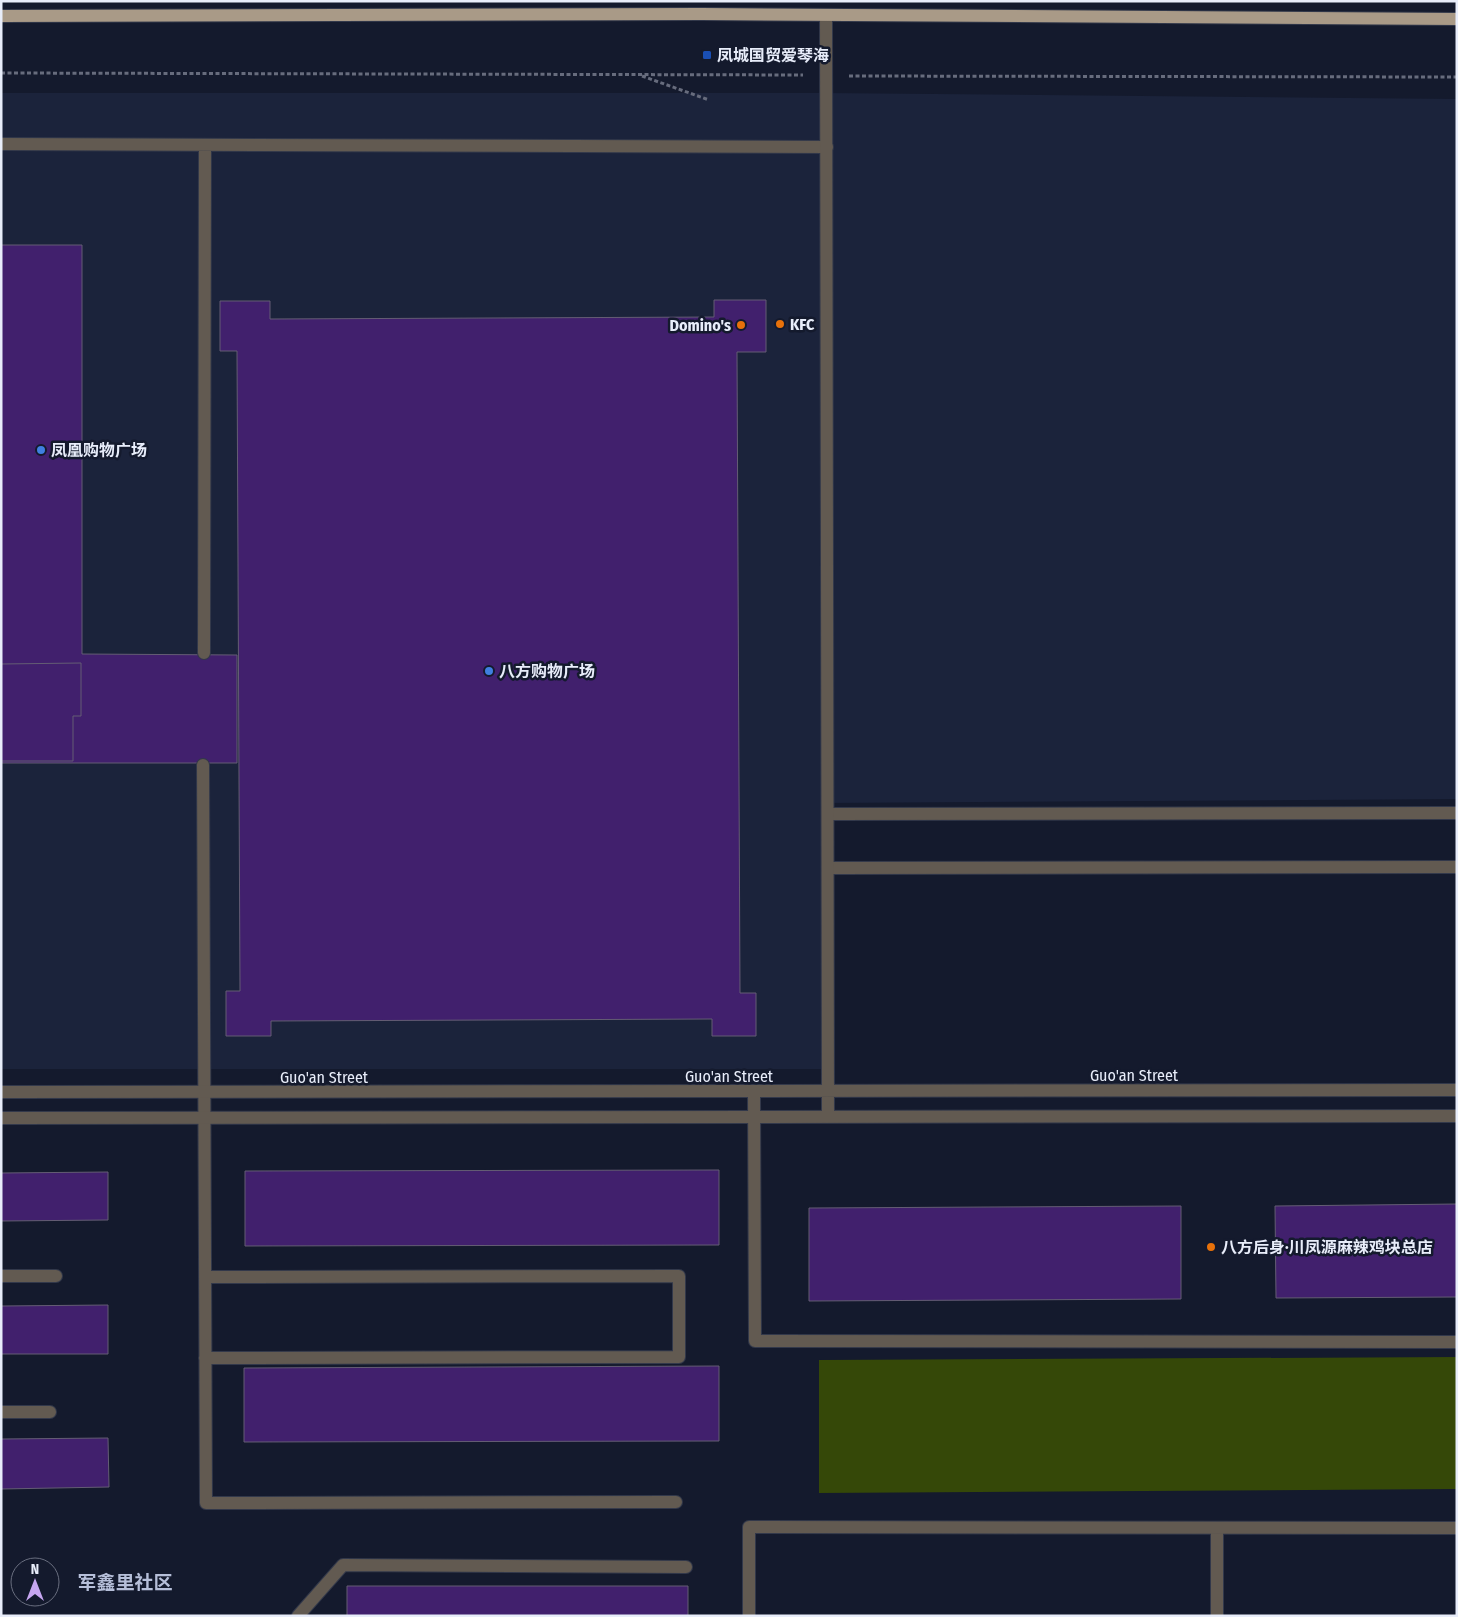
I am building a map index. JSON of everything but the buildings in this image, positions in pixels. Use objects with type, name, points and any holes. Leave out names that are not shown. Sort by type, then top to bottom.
[{"type":"main road","points":[[1,16],[693,14],[1457,19]]},
{"type":"street","points":[[826,16],[828,1116]]},
{"type":"street","points":[[1,144],[827,147]]},
{"type":"street","points":[[204,653],[205,145]]},
{"type":"street","points":[[203,765],[206,1503],[676,1502]]},
{"type":"street","points":[[828,814],[1457,812]]},
{"type":"street","points":[[828,868],[1457,867]]},
{"type":"street","name":"Guo'an Street","points":[[1,1092],[1457,1090]]},
{"type":"street","points":[[754,1092],[755,1341],[1457,1342]]},
{"type":"street","points":[[1,1118],[1457,1116]]},
{"type":"street","points":[[1,1276],[56,1276]]},
{"type":"street","points":[[205,1277],[679,1276],[679,1357],[205,1358]]},
{"type":"street","points":[[1,1412],[50,1412]]},
{"type":"street","points":[[749,1616],[749,1527],[1457,1528]]},
{"type":"street","points":[[1217,1528],[1217,1616]]},
{"type":"street","points":[[298,1616],[343,1565],[686,1567]]},
{"type":"path","points":[[1,73],[1457,77]]},
{"type":"path","points":[[637,75],[709,100]]},
{"type":"shaded area","points":[[1,93],[823,93],[1457,99],[1457,799],[823,803],[823,1069],[1,1069]]},
{"type":"green space","points":[[1457,1357],[1457,1489],[819,1493],[819,1360]]},
{"type":"place","name":"凤城国贸爱琴海","points":[[707,55]]},
{"type":"place","name":"KFC","points":[[780,324]]},
{"type":"place","name":"Domino's","points":[[741,325]]},
{"type":"place","name":"凤凰购物广场","points":[[41,450]]},
{"type":"place","name":"八方购物广场","points":[[489,671]]},
{"type":"place","name":"八方后身·川凤源麻辣鸡块总店","points":[[1211,1247]]},
{"type":"district","name":"军鑫里社区","points":[[125,1582]]}]
